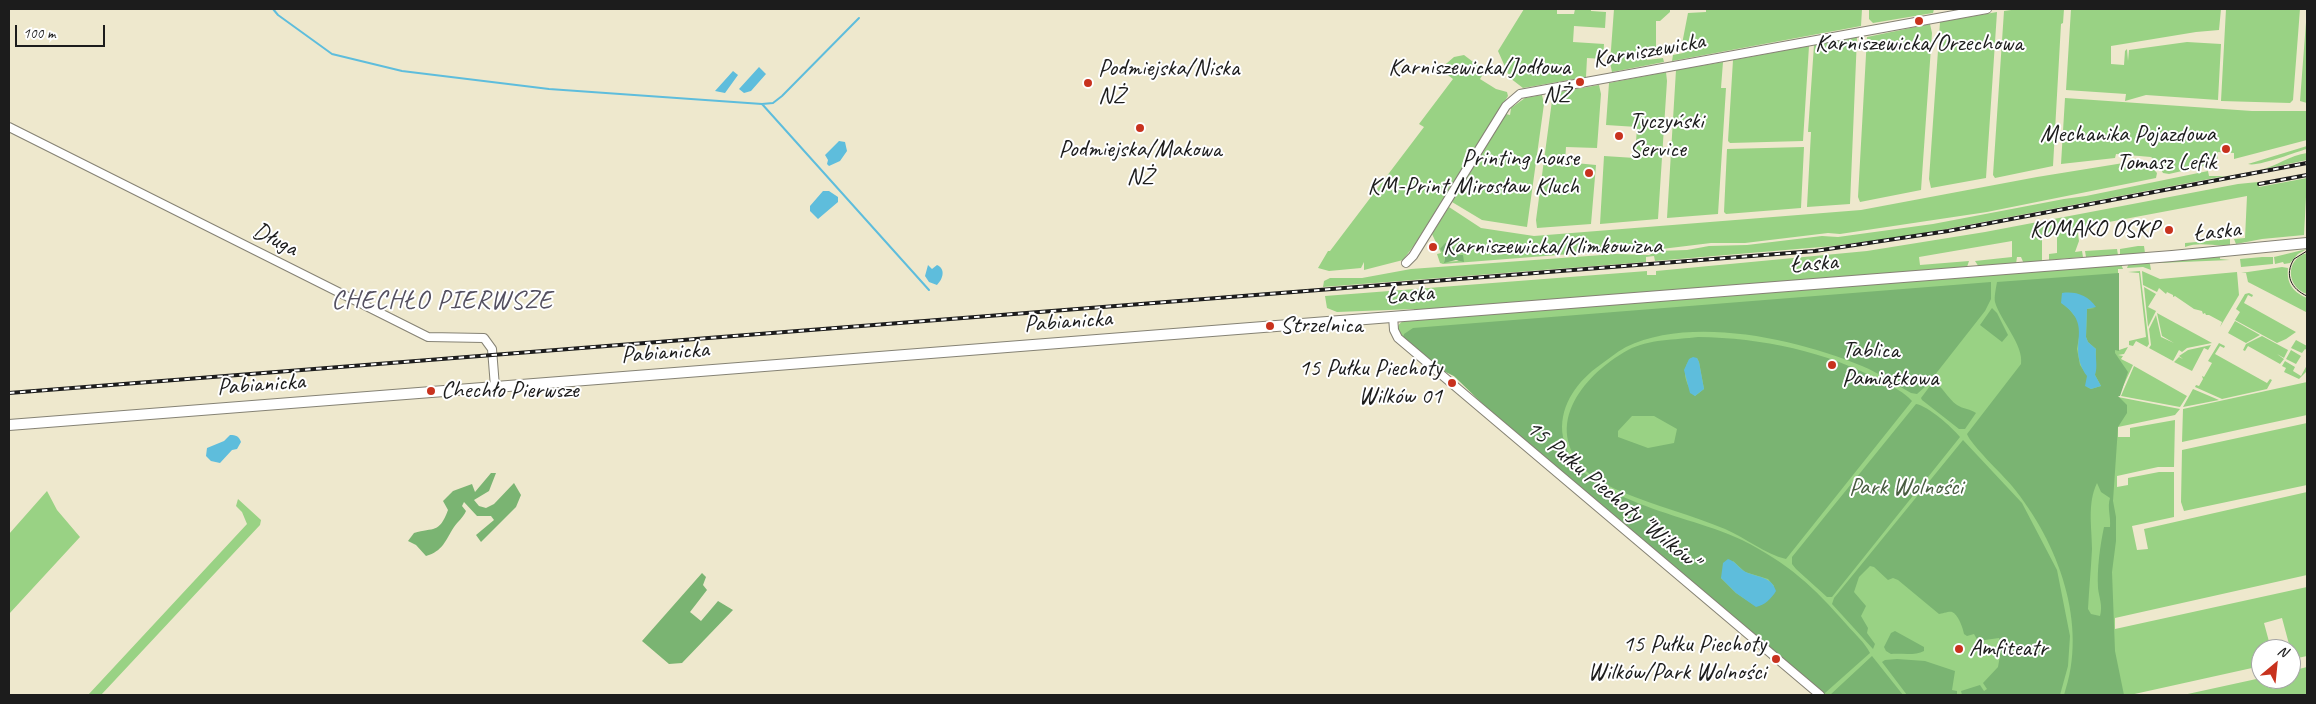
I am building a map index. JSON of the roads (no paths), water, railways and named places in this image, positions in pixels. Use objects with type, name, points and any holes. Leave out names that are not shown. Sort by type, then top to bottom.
[{"type":"main road","name":"Łaska","points":[[1324,322],[2182,256],[2307,243]]},
{"type":"main road","name":"Pabianicka","points":[[9,424],[1324,322]]},
{"type":"street","name":"Karniszewicka","points":[[1406,263],[1413,256],[1503,111],[1511,100],[1520,94],[1987,9]]},
{"type":"street","name":"Długa","points":[[9,127],[428,337],[484,338],[492,349],[495,387]]},
{"type":"street","name":"15 Pułku Piechoty \"Wilków\"","points":[[1393,316],[1394,330],[1398,338],[1820,695]]},
{"type":"water","points":[[759,67],[766,74],[751,91],[744,93],[739,89]]},
{"type":"water","points":[[733,71],[738,75],[725,93],[715,91]]},
{"type":"water","points":[[839,141],[845,142],[847,151],[840,161],[829,166],[825,155]]},
{"type":"water","points":[[823,191],[829,191],[838,197],[838,202],[818,219],[810,211],[810,206]]},
{"type":"water","points":[[928,265],[932,269],[937,265],[942,269],[942,277],[937,285],[929,282],[925,276]]},
{"type":"water","points":[[2062,293],[2081,295],[2089,299],[2096,307],[2087,309],[2086,337],[2088,342],[2096,349],[2095,375],[2101,386],[2091,389],[2085,386],[2087,376],[2081,365],[2079,355],[2079,328],[2077,320],[2061,303]]},
{"type":"water","points":[[1697,358],[1699,362],[1704,389],[1695,396],[1690,393],[1684,370],[1689,359]]},
{"type":"water","points":[[230,435],[237,436],[241,442],[237,449],[232,450],[220,463],[211,461],[206,456],[207,448],[224,441]]},
{"type":"water","points":[[1728,559],[1744,571],[1771,582],[1776,591],[1770,599],[1756,607],[1736,593],[1721,578],[1723,563]]},
{"type":"waterway","points":[[273,9],[278,15],[332,54],[402,71],[549,89],[762,104],[929,290]]},
{"type":"waterway","points":[[762,104],[773,103],[782,96],[859,18]]},
{"type":"tram line","points":[[2307,251],[2294,259],[2290,271],[2293,285],[2307,296]]},
{"type":"railway","points":[[9,393],[1815,251],[1948,231],[2307,163]]},
{"type":"railway","points":[[2259,184],[2307,175]]},
{"type":"place","name":"Karniszewicka/Orzechowa","points":[[1919,21]]},
{"type":"place","name":"Karniszewicka/Jodłowa NŻ","points":[[1580,82]]},
{"type":"place","name":"Podmiejska/Niska NŻ","points":[[1088,83]]},
{"type":"place","name":"Podmiejska/Makowa NŻ","points":[[1140,128]]},
{"type":"place","name":"Tyczyński Service","points":[[1619,136]]},
{"type":"place","name":"Mechanika Pojazdowa Tomasz Lefik","points":[[2226,149]]},
{"type":"place","name":"Printing house KM-Print Mirosław Kluch","points":[[1589,173]]},
{"type":"place","name":"KOMAKO OSKP","points":[[2169,230]]},
{"type":"place","name":"Karniszewicka/Klimkowizna","points":[[1433,247]]},
{"type":"place","name":"Strzelnica","points":[[1270,326]]},
{"type":"place","name":"Tablica Pamiątkowa","points":[[1832,365]]},
{"type":"place","name":"15 Pułku Piechoty Wilków 01","points":[[1452,383]]},
{"type":"place","name":"Chechło Pierwsze","points":[[431,391]]},
{"type":"place","name":"Amfiteatr","points":[[1959,649]]},
{"type":"place","name":"15 Pułku Piechoty Wilków/Park Wolności","points":[[1776,659]]},
{"type":"district","name":"CHECHŁO PIERWSZE","points":[[442,301]]},
{"type":"park label","name":"Park Wolności","points":[[1906,488]]}]
